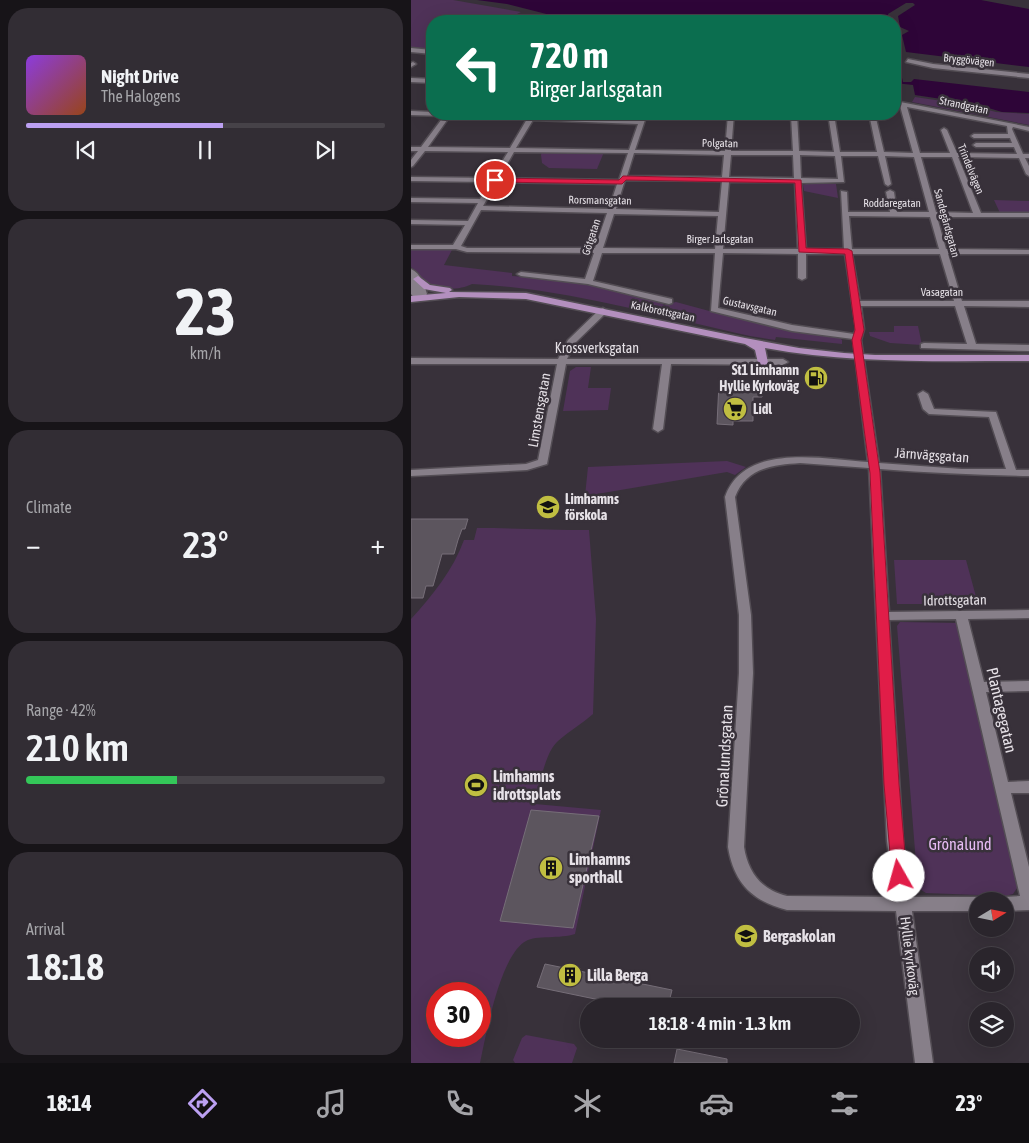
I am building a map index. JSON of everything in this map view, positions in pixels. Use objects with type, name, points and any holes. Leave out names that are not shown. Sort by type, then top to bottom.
[{"type":"main road","points":[[415,278],[431,288],[472,289]]},
{"type":"main road","name":"Kalkbrottsgatan","points":[[416,296],[472,289],[548,295],[758,339],[860,355]]},
{"type":"main road","name":"Kalkbrottsgatan","points":[[416,296],[459,294],[526,296],[799,351],[901,357],[1029,358]]},
{"type":"main road","points":[[745,341],[760,348],[763,363]]},
{"type":"street","points":[[411,50],[426,51]]},
{"type":"street","name":"Bryggövägen","points":[[908,61],[933,66],[1029,76]]},
{"type":"street","points":[[411,80],[426,81]]},
{"type":"street","name":"Strandgatan","points":[[901,104],[1029,129]]},
{"type":"street","name":"Sandegårdsgatan","points":[[901,110],[916,155],[957,304],[972,347]]},
{"type":"street","points":[[411,113],[426,113]]},
{"type":"street","points":[[411,165],[445,120]]},
{"type":"street","points":[[456,247],[530,120]]},
{"type":"street","points":[[605,120],[641,122]]},
{"type":"street","name":"Gustavsgatan","points":[[730,120],[714,309],[791,328],[858,337]]},
{"type":"street","points":[[794,120],[802,278]]},
{"type":"street","points":[[411,179],[842,181],[832,120]]},
{"type":"street","points":[[873,120],[888,184]]},
{"type":"street","name":"Götgatan","points":[[588,282],[641,122]]},
{"type":"street","points":[[1011,125],[1009,128],[1011,136],[1029,174]]},
{"type":"street","name":"Trindelvägen","points":[[944,130],[978,215]]},
{"type":"street","points":[[974,136],[1011,136]]},
{"type":"street","points":[[976,145],[1015,145]]},
{"type":"street","name":"Polgatan","points":[[411,150],[1029,156]]},
{"type":"street","name":"Hyllie kyrkoväg","points":[[843,192],[848,251],[860,330],[858,337],[877,506],[895,841],[924,1063]]},
{"type":"street","points":[[890,192],[894,214]]},
{"type":"street","name":"Rorsmansgatan","points":[[411,200],[612,211],[721,214]]},
{"type":"street","name":"Roddaregatan","points":[[845,214],[1029,215]]},
{"type":"street","points":[[411,222],[470,224]]},
{"type":"street","name":"Birger Jarlsgatan","points":[[411,247],[456,247],[467,250],[1029,252]]},
{"type":"street","points":[[411,271],[415,278],[416,296]]},
{"type":"street","points":[[521,274],[588,282],[669,300]]},
{"type":"street","name":"Vasagatan","points":[[855,304],[1029,304]]},
{"type":"street","name":"Limstensgatan","points":[[411,473],[537,466],[545,459],[561,362],[566,349],[603,311]]},
{"type":"street","points":[[924,346],[1029,348]]},
{"type":"street","name":"Krossverksgatan","points":[[411,361],[783,362]]},
{"type":"street","points":[[658,429],[667,362]]},
{"type":"street","points":[[923,394],[927,409],[931,412],[993,414],[1012,473]]},
{"type":"street","name":"Järnvägsgatan","points":[[746,474],[768,463],[789,460],[873,464],[945,471],[1029,473]]},
{"type":"street","name":"Grönalundsgatan","points":[[746,474],[735,486],[730,497],[745,615],[746,673],[736,847],[739,866],[748,882],[761,893],[775,901],[800,903],[969,904]]},
{"type":"street","name":"Plantagegatan","points":[[961,614],[1029,902]]},
{"type":"street","name":"Idrottsgatan","points":[[882,616],[1029,614]]},
{"type":"street","points":[[978,687],[1029,686]]},
{"type":"street","points":[[1002,788],[1029,787]]},
{"type":"street","points":[[1014,903],[1029,902]]},
{"type":"green space","points":[[411,0],[453,0],[521,12],[515,15],[426,15],[426,50],[411,49]]},
{"type":"green space","points":[[915,97],[969,105],[996,112],[1029,114],[1029,125],[912,102]]},
{"type":"green space","points":[[542,151],[604,152],[597,169],[549,168],[542,163]]},
{"type":"green space","points":[[809,183],[836,184],[838,198],[804,191],[803,185]]},
{"type":"green space","points":[[994,200],[1029,201],[1029,213],[1000,213]]},
{"type":"green space","points":[[411,248],[453,248],[444,265],[512,273],[512,276],[592,284],[659,300],[664,305],[676,302],[784,329],[840,338],[842,344],[776,337],[775,340],[750,336],[611,304],[541,291],[472,284],[456,288],[438,288],[426,282],[411,267]]},
{"type":"green space","points":[[894,326],[918,326],[922,345],[890,343],[870,336],[869,332],[894,332]]},
{"type":"green space","points":[[576,367],[591,367],[588,388],[611,388],[608,410],[563,411],[570,371]]},
{"type":"green space","points":[[727,461],[746,467],[735,475],[727,472],[585,496],[588,467]]},
{"type":"green space","name":"Limhamns idrottsplats","points":[[477,528],[589,530],[596,619],[593,714],[553,746],[543,770],[535,804],[601,810],[575,934],[530,939],[517,949],[502,978],[491,1013],[491,982],[426,982],[426,1047],[483,1047],[480,1063],[411,1063],[411,619],[442,582],[464,540],[474,540]]},
{"type":"green space","points":[[894,560],[966,560],[978,604],[897,604]]},
{"type":"green space","name":"Grönalund","points":[[900,622],[959,623],[1017,888],[1014,892],[969,892],[969,895],[926,893],[918,888],[897,626]]},
{"type":"green space","points":[[526,1035],[574,1044],[577,1048],[572,1063],[515,1063],[513,1060],[522,1038]]},
{"type":"shaded area","points":[[477,0],[981,0],[1029,9],[1029,67],[906,52],[902,35],[909,31],[901,27],[900,15],[915,5],[913,3],[906,3],[888,15],[550,15],[507,4]]},
{"type":"shaded area","points":[[901,74],[903,82],[911,82],[914,79],[1029,92],[1029,113],[1002,112],[975,104],[915,95],[913,85],[901,84]]},
{"type":"building","name":"Lidl","points":[[719,383],[761,383],[762,397],[753,397],[753,421],[733,421],[733,425],[717,424]]},
{"type":"building","points":[[411,519],[468,519],[465,529],[462,529],[454,554],[442,554],[433,586],[426,586],[423,598],[411,598]]},
{"type":"building","name":"Limhamns sporthall","points":[[531,810],[599,816],[573,928],[500,921]]},
{"type":"building","name":"Lilla Berga","points":[[545,964],[672,990],[670,998],[590,998],[537,987]]},
{"type":"building","points":[[677,1049],[727,1059],[727,1063],[674,1063]]},
{"type":"place","name":"St1 Limhamn Hyllie Kyrkoväg","points":[[816,378]]},
{"type":"place","name":"Lidl","points":[[735,409]]},
{"type":"place","name":"Limhamns förskola","points":[[548,507]]},
{"type":"place","name":"Limhamns idrottsplats","points":[[476,785]]},
{"type":"place","name":"Limhamns sporthall","points":[[551,868]]},
{"type":"place","name":"Bergaskolan","points":[[746,936]]},
{"type":"place","name":"Lilla Berga","points":[[570,975]]},
{"type":"route","points":[[495,180],[622,182],[623,178],[798,181],[802,251],[848,251],[860,330],[857,340],[875,473],[895,841],[899,876]]}]
